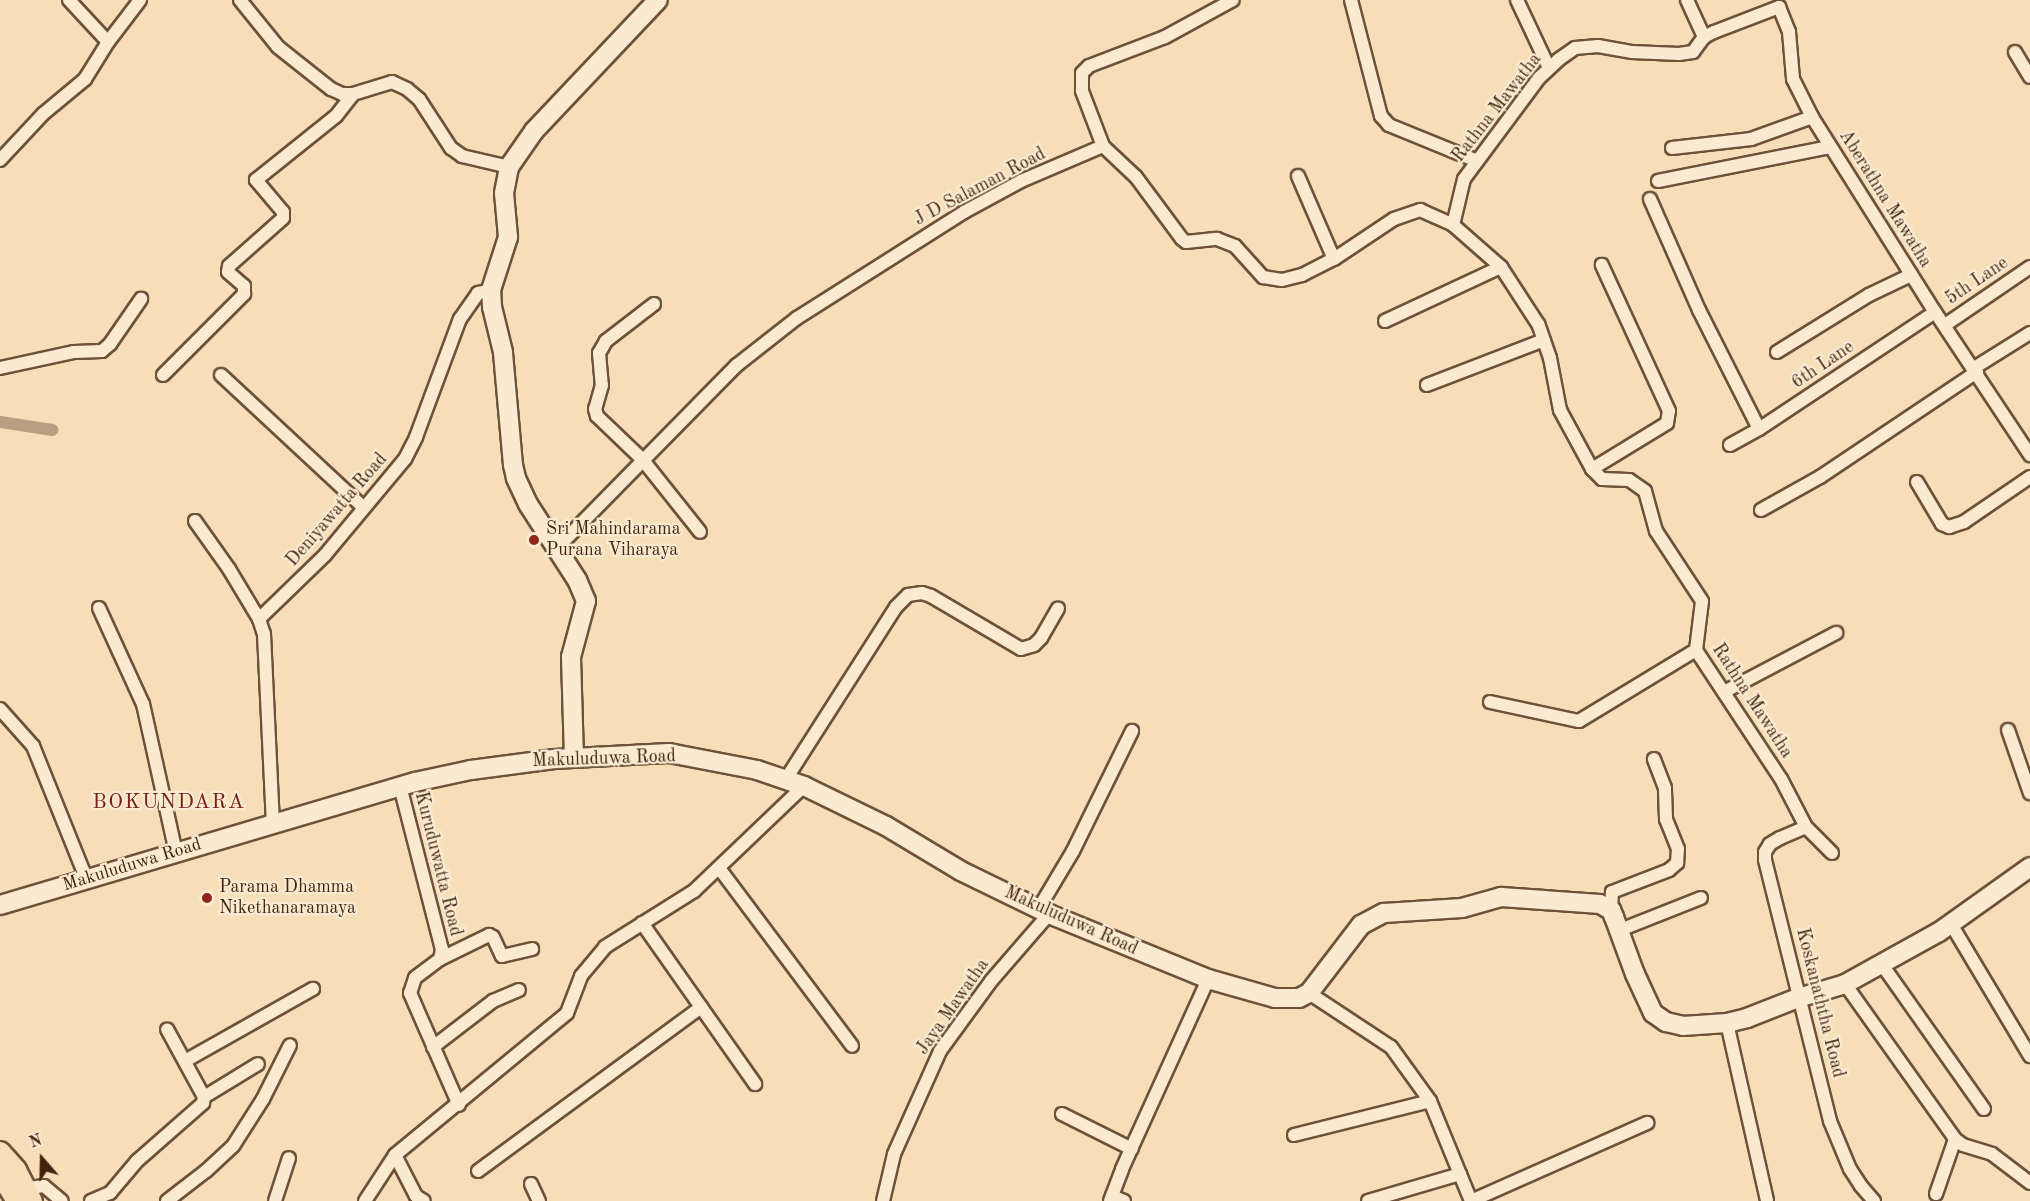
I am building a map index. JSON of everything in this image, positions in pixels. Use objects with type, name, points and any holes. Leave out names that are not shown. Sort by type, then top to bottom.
[{"type":"main road","points":[[0,1152],[22,1195]]},
{"type":"main road","points":[[0,1173],[22,1195]]},
{"type":"street","points":[[69,0],[108,42]]},
{"type":"street","points":[[0,160],[42,114],[85,79],[108,42],[140,0]]},
{"type":"street","points":[[240,0],[278,47],[331,89],[342,94],[353,94],[392,82],[407,89],[419,99],[451,148],[462,156],[509,167]]},
{"type":"street","points":[[574,758],[571,657],[586,601],[577,579],[528,504],[513,465],[503,352],[492,307],[491,290],[508,237],[504,193],[509,167],[534,131],[658,0]]},
{"type":"street","points":[[1233,0],[1165,37],[1089,66],[1082,73],[1082,91],[1102,146],[1136,177],[1176,232],[1186,242],[1222,240],[1234,246],[1263,277],[1282,280],[1302,275],[1334,259],[1394,219],[1420,210],[1453,225],[1501,267],[1538,324],[1544,340],[1560,410],[1592,469],[1667,423],[1669,411],[1602,265]]},
{"type":"street","points":[[1351,0],[1381,116],[1389,125],[1477,161]]},
{"type":"street","points":[[1517,0],[1549,68]]},
{"type":"street","points":[[1687,0],[1709,34]]},
{"type":"street","name":"Aberathna Mawatha","points":[[1709,34],[1784,4],[1793,79],[1812,117],[1911,275],[2030,455]]},
{"type":"street","name":"Rathna Mawatha","points":[[1453,225],[1464,178],[1549,68],[1575,48],[1598,46],[1679,54],[1693,52],[1709,34]]},
{"type":"street","points":[[2015,52],[2030,77]]},
{"type":"street","points":[[163,375],[244,294],[244,286],[228,272],[229,266],[283,218],[283,212],[256,180],[336,116],[353,94]]},
{"type":"street","points":[[1672,148],[1751,140],[1812,117]]},
{"type":"street","name":"J D Salaman Road","points":[[556,549],[736,365],[797,318],[964,212],[1021,181],[1102,146]]},
{"type":"street","points":[[1658,181],[1830,147]]},
{"type":"street","points":[[1298,176],[1334,259]]},
{"type":"street","points":[[1650,199],[1699,310],[1760,429]]},
{"type":"street","points":[[1385,321],[1501,267]]},
{"type":"street","name":"5th Lane","points":[[1945,325],[2030,267]]},
{"type":"street","points":[[1777,352],[1869,295],[1911,275]]},
{"type":"street","name":"Deniyawatta Road","points":[[259,619],[325,555],[405,459],[416,437],[460,319],[478,293],[491,290]]},
{"type":"street","points":[[0,368],[74,352],[102,351],[110,344],[141,298]]},
{"type":"street","points":[[654,304],[606,341],[599,353],[602,385],[595,409],[597,416],[642,459],[700,532]]},
{"type":"street","name":"6th Lane","points":[[1730,445],[1760,429],[1935,312]]},
{"type":"street","points":[[1761,510],[1820,477],[2030,333]]},
{"type":"street","points":[[1427,386],[1544,340]]},
{"type":"street","points":[[221,375],[364,508]]},
{"type":"street","name":"Rathna Mawatha","points":[[1592,469],[1602,479],[1629,480],[1646,491],[1656,531],[1702,601],[1696,650],[1781,779],[1806,827],[1832,853]]},
{"type":"street","points":[[1917,482],[1942,524],[1949,527],[1964,522],[2030,477]]},
{"type":"street","points":[[195,521],[229,569],[259,619],[264,634],[273,825]]},
{"type":"street","points":[[786,779],[896,607],[908,595],[922,593],[931,596],[1021,649],[1034,645],[1041,638],[1058,609]]},
{"type":"street","points":[[99,608],[143,704],[176,854]]},
{"type":"street","points":[[1724,692],[1836,633]]},
{"type":"street","points":[[1490,702],[1579,722],[1696,650]]},
{"type":"street","points":[[0,709],[33,746],[86,878]]},
{"type":"street","points":[[2008,730],[2030,793]]},
{"type":"street","name":"Jaya Mawatha","points":[[883,1201],[900,1138],[940,1051],[1044,911],[1132,732]]},
{"type":"street","name":"Makuluduwa Road","points":[[0,905],[400,786],[471,770],[574,758],[669,753],[711,760],[786,779],[804,786],[886,826],[961,871],[1044,911],[1208,979],[1275,998],[1290,999],[1309,993]]},
{"type":"street","points":[[1654,759],[1665,789],[1666,819],[1678,849],[1677,863],[1669,870],[1612,892],[1611,910],[1635,974],[1653,1013],[1666,1022],[1683,1026],[1727,1023],[1845,984],[1883,966],[1951,924],[2030,867]]},
{"type":"street","name":"Kuruduwatta Road","points":[[400,786],[442,949],[440,959],[415,978],[410,987],[414,1004],[459,1105]]},
{"type":"street","points":[[365,1201],[395,1155],[459,1105],[532,1040],[567,1013],[581,976],[605,947],[694,891],[804,786]]},
{"type":"street","name":"Koskanaththa Road","points":[[1806,827],[1780,838],[1765,852],[1798,998],[1830,1121],[1850,1169],[1874,1201]]},
{"type":"street","points":[[718,868],[852,1046]]},
{"type":"street","points":[[1611,910],[1600,904],[1516,897],[1490,899],[1462,908],[1384,913],[1361,925],[1309,993],[1391,1047],[1430,1101],[1471,1201],[1647,1123]]},
{"type":"street","points":[[1620,930],[1701,898]]},
{"type":"street","points":[[642,923],[756,1084]]},
{"type":"street","points":[[1951,924],[2030,1056]]},
{"type":"street","points":[[440,959],[489,935],[493,937],[502,956],[506,957],[532,949]]},
{"type":"street","points":[[1883,966],[1984,1109]]},
{"type":"street","points":[[1124,1201],[1111,1198],[1208,979]]},
{"type":"street","points":[[1845,984],[1955,1139],[1963,1145],[1992,1154],[2030,1183]]},
{"type":"street","points":[[184,1061],[313,989]]},
{"type":"street","points":[[433,1047],[493,1001],[519,990]]},
{"type":"street","points":[[478,1171],[701,1007]]},
{"type":"street","points":[[1727,1023],[1767,1201]]},
{"type":"street","points":[[167,1029],[204,1097]]},
{"type":"street","points":[[167,1201],[206,1172],[233,1146],[263,1099],[290,1045]]},
{"type":"street","points":[[91,1201],[110,1193],[137,1161],[198,1108],[204,1097],[258,1064]]},
{"type":"street","points":[[1294,1135],[1430,1101]]},
{"type":"street","points":[[1062,1114],[1132,1149]]},
{"type":"street","points":[[1936,1194],[1955,1139]]},
{"type":"street","points":[[395,1155],[416,1196],[424,1201]]},
{"type":"street","points":[[275,1201],[289,1158]]},
{"type":"street","points":[[1368,1201],[1460,1174]]},
{"type":"street","points":[[531,1184],[539,1201]]},
{"type":"street","points":[[22,1195],[44,1186],[62,1201]]},
{"type":"waterway","points":[[0,422],[52,430]]},
{"type":"place","name":"Sri Mahindarama Purana Viharaya","points":[[534,540]]},
{"type":"place","name":"Parama Dhamma Nikethanaramaya","points":[[207,898]]},
{"type":"district","name":"BOKUNDARA","points":[[169,803]]}]
